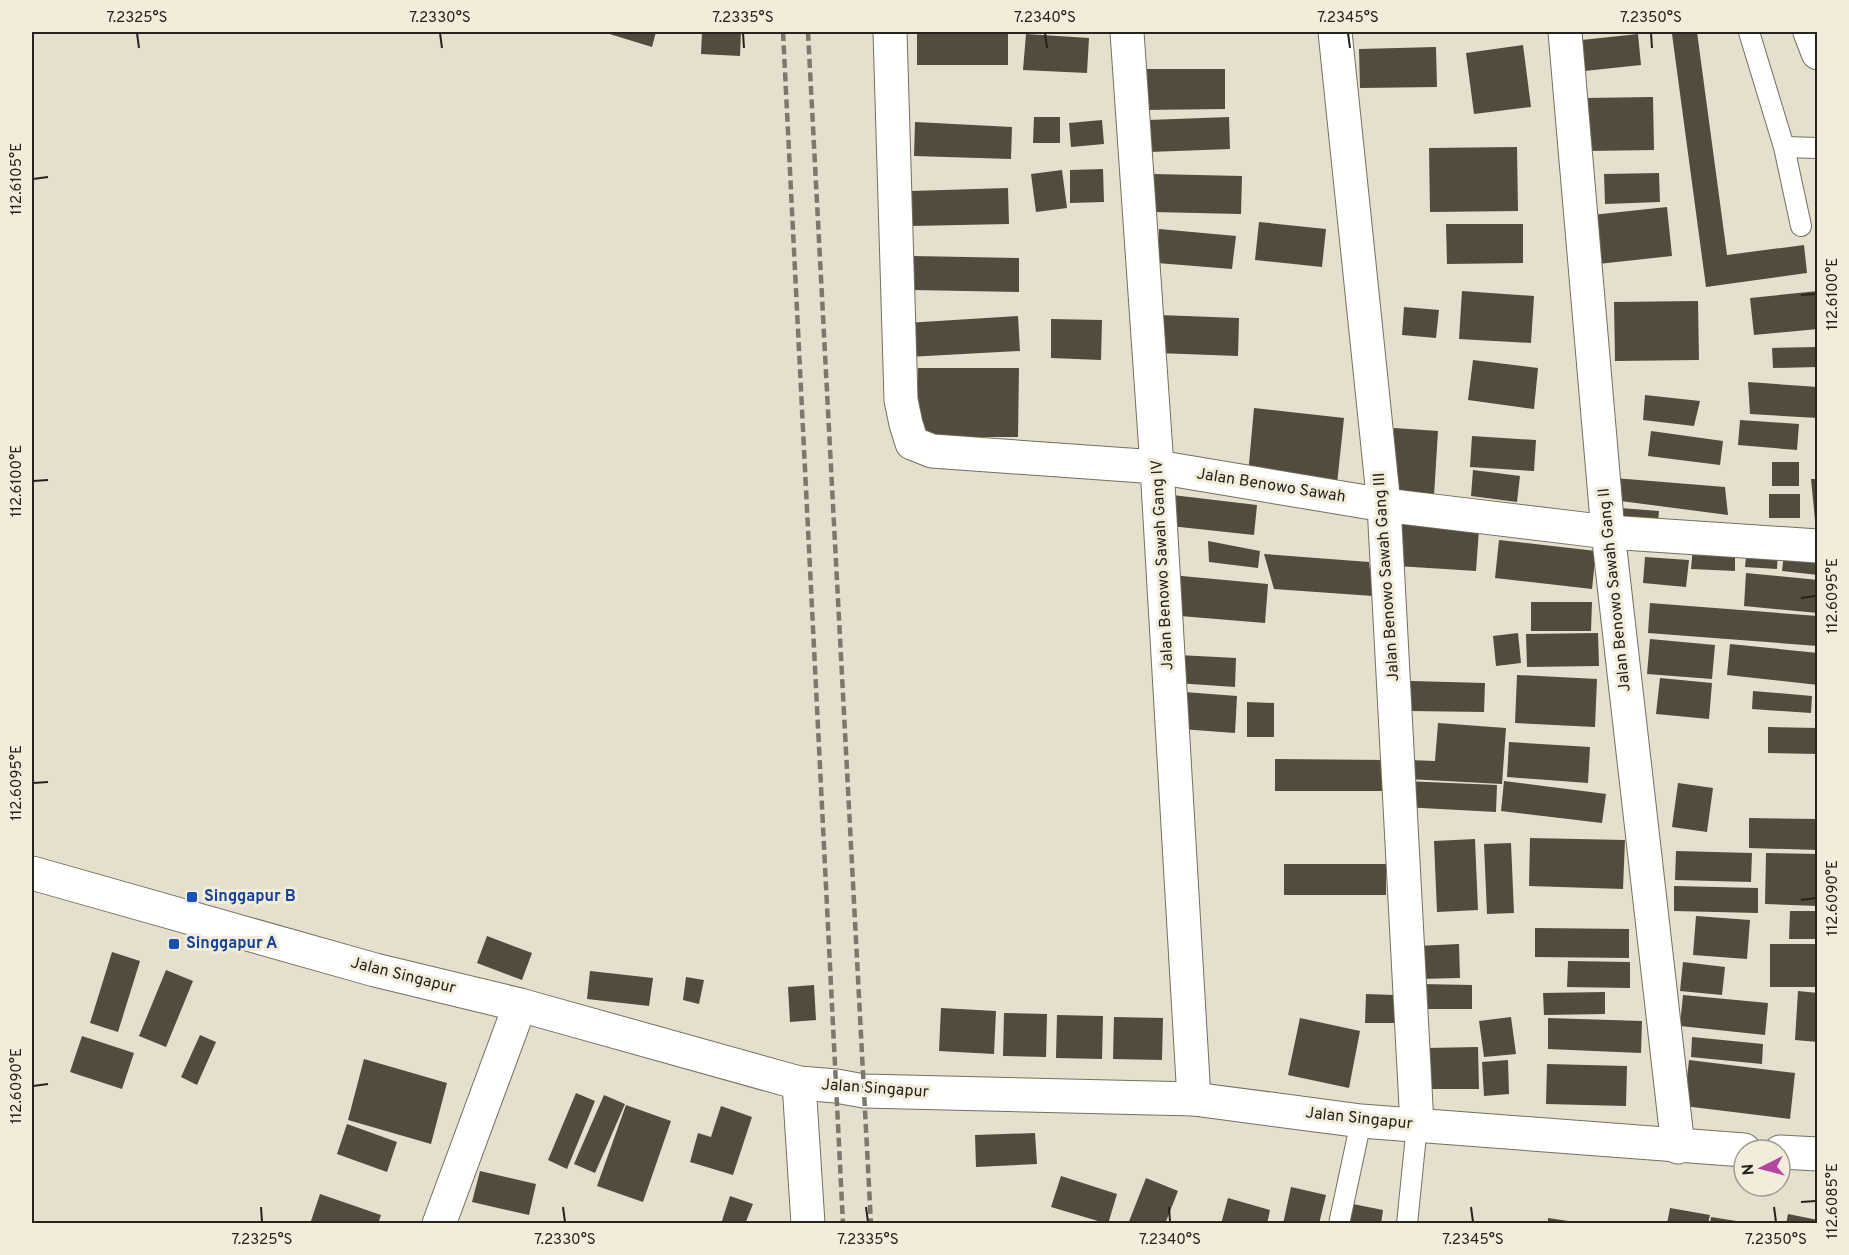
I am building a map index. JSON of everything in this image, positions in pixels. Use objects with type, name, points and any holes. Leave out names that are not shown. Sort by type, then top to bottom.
[{"type":"street","name":"Jalan Benowo Sawah","points":[[890,32],[901,400],[912,443],[932,451],[1157,467],[1384,505],[1608,532],[1818,546]]},
{"type":"street","name":"Jalan Benowo Sawah Gang IV","points":[[1126,32],[1157,467],[1194,1099]]},
{"type":"street","name":"Jalan Benowo Sawah Gang III","points":[[1335,32],[1384,505],[1417,1125]]},
{"type":"street","name":"Jalan Benowo Sawah Gang II","points":[[1565,32],[1608,532],[1678,1147]]},
{"type":"street","points":[[1810,32],[1818,53]]},
{"type":"street","name":"Jalan Singapur","points":[[32,873],[375,970],[520,1005],[799,1083],[864,1091],[1194,1099],[1361,1121],[1732,1149]]},
{"type":"street","points":[[439,1224],[520,1005]]},
{"type":"street","points":[[799,1083],[808,1224]]},
{"type":"street","points":[[1792,1153],[1818,1154]]},
{"type":"lane","points":[[1749,32],[1784,147],[1801,226]]},
{"type":"lane","points":[[1784,147],[1818,148]]},
{"type":"lane","points":[[1339,1224],[1361,1121]]},
{"type":"lane","points":[[1407,1224],[1417,1125]]},
{"type":"building","points":[[603,32],[656,32],[652,47]]},
{"type":"building","points":[[702,32],[741,32],[740,56],[701,54]]},
{"type":"building","points":[[1008,32],[1008,65],[917,65],[917,33]]},
{"type":"building","points":[[1697,32],[1727,255],[1804,245],[1807,273],[1706,287],[1672,34]]},
{"type":"building","points":[[1026,34],[1089,38],[1087,73],[1023,70]]},
{"type":"building","points":[[1638,34],[1641,65],[1575,72],[1572,41]]},
{"type":"building","points":[[1523,45],[1531,107],[1474,114],[1466,53]]},
{"type":"building","points":[[1436,47],[1437,87],[1360,88],[1359,49]]},
{"type":"building","points":[[1143,69],[1225,69],[1225,109],[1144,110]]},
{"type":"building","points":[[1653,97],[1654,150],[1586,151],[1585,98]]},
{"type":"building","points":[[1034,117],[1060,117],[1060,143],[1033,143]]},
{"type":"building","points":[[1229,117],[1230,149],[1149,152],[1148,120]]},
{"type":"building","points":[[1102,120],[1104,144],[1071,147],[1069,123]]},
{"type":"building","points":[[915,122],[1012,127],[1011,159],[914,156]]},
{"type":"building","points":[[1517,147],[1518,211],[1430,212],[1429,148]]},
{"type":"building","points":[[1103,169],[1104,202],[1070,203],[1070,170]]},
{"type":"building","points":[[1062,170],[1067,208],[1036,212],[1031,174]]},
{"type":"building","points":[[1659,173],[1660,202],[1605,204],[1604,174]]},
{"type":"building","points":[[1154,174],[1242,176],[1241,214],[1153,212]]},
{"type":"building","points":[[1008,188],[1009,224],[911,226],[911,191]]},
{"type":"building","points":[[1667,207],[1672,256],[1598,264],[1592,215]]},
{"type":"building","points":[[1259,222],[1326,229],[1322,267],[1255,260]]},
{"type":"building","points":[[1446,224],[1523,224],[1523,263],[1447,264]]},
{"type":"building","points":[[1159,229],[1236,236],[1232,269],[1157,263]]},
{"type":"building","points":[[913,256],[1019,258],[1019,292],[913,290]]},
{"type":"building","points":[[1462,291],[1534,296],[1531,343],[1459,339]]},
{"type":"building","points":[[1818,291],[1818,329],[1754,335],[1750,298]]},
{"type":"building","points":[[1698,301],[1699,360],[1615,361],[1614,302]]},
{"type":"building","points":[[1404,307],[1439,310],[1436,338],[1402,335]]},
{"type":"building","points":[[1159,315],[1239,318],[1238,356],[1157,353]]},
{"type":"building","points":[[1018,316],[1020,351],[908,357],[906,323]]},
{"type":"building","points":[[1051,319],[1102,320],[1101,360],[1051,358]]},
{"type":"building","points":[[1817,347],[1817,367],[1773,368],[1772,348]]},
{"type":"building","points":[[1473,360],[1538,368],[1534,409],[1468,400]]},
{"type":"building","points":[[918,368],[1019,368],[1018,437],[917,437]]},
{"type":"building","points":[[1748,382],[1818,387],[1818,418],[1750,414]]},
{"type":"building","points":[[1645,395],[1700,401],[1694,426],[1643,420]]},
{"type":"building","points":[[1254,408],[1344,418],[1337,484],[1248,475]]},
{"type":"building","points":[[1740,420],[1799,424],[1797,450],[1738,445]]},
{"type":"building","points":[[1394,428],[1438,431],[1434,496],[1390,493]]},
{"type":"building","points":[[1651,431],[1723,441],[1720,465],[1648,456]]},
{"type":"building","points":[[1472,436],[1536,440],[1534,471],[1470,467]]},
{"type":"building","points":[[1772,462],[1799,462],[1799,486],[1772,486]]},
{"type":"building","points":[[1473,470],[1520,476],[1517,502],[1471,496]]},
{"type":"building","points":[[1614,478],[1725,487],[1728,515],[1613,500]]},
{"type":"building","points":[[1811,479],[1818,479],[1818,520],[1815,520]]},
{"type":"building","points":[[1164,494],[1257,505],[1254,535],[1161,525]]},
{"type":"building","points":[[1769,494],[1800,494],[1800,518],[1769,518]]},
{"type":"building","points":[[1620,508],[1659,511],[1657,534],[1618,531]]},
{"type":"building","points":[[1400,524],[1479,529],[1476,571],[1397,566]]},
{"type":"building","points":[[1499,540],[1596,551],[1592,589],[1495,578]]},
{"type":"building","points":[[1208,541],[1260,551],[1258,568],[1209,562]]},
{"type":"building","points":[[1747,546],[1778,549],[1777,569],[1745,567]]},
{"type":"building","points":[[1785,546],[1818,550],[1818,575],[1782,571]]},
{"type":"building","points":[[1693,547],[1735,549],[1735,571],[1691,569]]},
{"type":"building","points":[[1264,554],[1369,562],[1373,596],[1274,589]]},
{"type":"building","points":[[1645,557],[1689,560],[1686,587],[1643,583]]},
{"type":"building","points":[[1746,573],[1818,580],[1818,613],[1744,606]]},
{"type":"building","points":[[1171,575],[1268,584],[1265,623],[1168,615]]},
{"type":"building","points":[[1531,602],[1592,602],[1591,631],[1531,631]]},
{"type":"building","points":[[1650,603],[1818,616],[1818,646],[1648,633]]},
{"type":"building","points":[[1518,633],[1521,663],[1496,666],[1493,636]]},
{"type":"building","points":[[1598,633],[1599,666],[1527,667],[1526,634]]},
{"type":"building","points":[[1650,639],[1715,645],[1712,679],[1647,674]]},
{"type":"building","points":[[1730,644],[1818,653],[1818,685],[1727,675]]},
{"type":"building","points":[[1178,655],[1236,658],[1235,687],[1176,683]]},
{"type":"building","points":[[1517,675],[1597,679],[1595,727],[1515,723]]},
{"type":"building","points":[[1660,678],[1712,683],[1709,719],[1656,714]]},
{"type":"building","points":[[1411,681],[1485,683],[1484,712],[1410,711]]},
{"type":"building","points":[[1753,691],[1812,696],[1811,713],[1752,709]]},
{"type":"building","points":[[1184,692],[1237,696],[1235,733],[1181,729]]},
{"type":"building","points":[[1247,702],[1274,703],[1274,737],[1247,737]]},
{"type":"building","points":[[1438,723],[1506,728],[1502,784],[1408,779],[1409,760],[1435,761]]},
{"type":"building","points":[[1768,727],[1818,728],[1818,754],[1768,753]]},
{"type":"building","points":[[1509,742],[1590,747],[1588,783],[1507,777]]},
{"type":"building","points":[[1275,759],[1385,760],[1385,791],[1275,791]]},
{"type":"building","points":[[1404,781],[1497,785],[1496,812],[1403,807]]},
{"type":"building","points":[[1504,781],[1606,794],[1602,823],[1501,811]]},
{"type":"building","points":[[1678,783],[1713,788],[1707,832],[1672,827]]},
{"type":"building","points":[[1749,818],[1818,819],[1818,850],[1749,848]]},
{"type":"building","points":[[1530,838],[1625,840],[1623,889],[1529,886]]},
{"type":"building","points":[[1475,839],[1478,910],[1437,912],[1434,841]]},
{"type":"building","points":[[1511,843],[1514,913],[1487,914],[1484,844]]},
{"type":"building","points":[[1676,851],[1752,853],[1751,882],[1675,880]]},
{"type":"building","points":[[1766,853],[1818,854],[1818,906],[1765,904]]},
{"type":"building","points":[[1284,864],[1386,864],[1386,895],[1284,895]]},
{"type":"building","points":[[1674,886],[1758,888],[1758,913],[1674,911]]},
{"type":"building","points":[[1790,911],[1818,911],[1818,939],[1789,939]]},
{"type":"building","points":[[1696,916],[1750,920],[1747,959],[1693,955]]},
{"type":"building","points":[[1535,928],[1629,929],[1629,958],[1535,957]]},
{"type":"building","points":[[487,936],[532,953],[522,980],[477,963]]},
{"type":"building","points":[[1459,944],[1460,978],[1417,979],[1416,946]]},
{"type":"building","points":[[1770,944],[1818,944],[1818,987],[1770,987]]},
{"type":"building","points":[[112,952],[140,961],[118,1032],[90,1023]]},
{"type":"building","points":[[1568,961],[1630,962],[1630,988],[1567,987]]},
{"type":"building","points":[[1683,962],[1725,967],[1722,995],[1680,991]]},
{"type":"building","points":[[166,970],[193,981],[166,1047],[139,1036]]},
{"type":"building","points":[[590,971],[653,978],[649,1006],[587,999]]},
{"type":"building","points":[[686,977],[704,980],[699,1004],[683,1000]]},
{"type":"building","points":[[1421,984],[1472,985],[1472,1009],[1421,1009]]},
{"type":"building","points":[[814,985],[816,1020],[790,1022],[788,987]]},
{"type":"building","points":[[1798,991],[1818,993],[1818,1042],[1795,1040]]},
{"type":"building","points":[[1605,992],[1605,1014],[1544,1015],[1543,993]]},
{"type":"building","points":[[1366,994],[1395,995],[1394,1023],[1365,1023]]},
{"type":"building","points":[[1683,995],[1768,1003],[1765,1035],[1680,1026]]},
{"type":"building","points":[[941,1008],[996,1011],[994,1054],[939,1051]]},
{"type":"building","points":[[1004,1013],[1047,1014],[1046,1057],[1003,1056]]},
{"type":"building","points":[[1057,1015],[1103,1016],[1102,1059],[1056,1058]]},
{"type":"building","points":[[1114,1017],[1163,1018],[1162,1060],[1113,1059]]},
{"type":"building","points":[[1511,1017],[1516,1054],[1484,1057],[1479,1021]]},
{"type":"building","points":[[1300,1018],[1360,1031],[1349,1088],[1288,1075]]},
{"type":"building","points":[[1548,1018],[1642,1021],[1641,1053],[1548,1049]]},
{"type":"building","points":[[200,1035],[216,1042],[197,1085],[181,1077]]},
{"type":"building","points":[[82,1036],[134,1053],[122,1089],[70,1072]]},
{"type":"building","points":[[1692,1037],[1763,1044],[1762,1064],[1691,1057]]},
{"type":"building","points":[[1478,1047],[1479,1089],[1426,1089],[1426,1048]]},
{"type":"building","points":[[364,1059],[447,1083],[431,1144],[348,1120]]},
{"type":"building","points":[[1508,1060],[1509,1094],[1484,1096],[1482,1062]]},
{"type":"building","points":[[1689,1060],[1795,1073],[1790,1119],[1684,1106]]},
{"type":"building","points":[[1547,1064],[1627,1066],[1626,1106],[1546,1104]]},
{"type":"building","points":[[576,1093],[595,1101],[567,1169],[548,1160]]},
{"type":"building","points":[[604,1095],[625,1104],[595,1173],[574,1164]]},
{"type":"building","points":[[626,1105],[671,1121],[643,1202],[597,1186]]},
{"type":"building","points":[[721,1106],[752,1117],[733,1175],[690,1162],[698,1133],[711,1137]]},
{"type":"building","points":[[347,1124],[397,1142],[387,1172],[337,1154]]},
{"type":"building","points":[[1035,1133],[1037,1164],[976,1167],[975,1135]]},
{"type":"building","points":[[480,1171],[536,1184],[529,1215],[472,1202]]},
{"type":"building","points":[[1061,1176],[1117,1194],[1108,1224],[1051,1207]]},
{"type":"building","points":[[1146,1178],[1178,1191],[1165,1224],[1128,1224]]},
{"type":"building","points":[[1291,1187],[1326,1195],[1319,1224],[1283,1224]]},
{"type":"building","points":[[320,1194],[381,1215],[378,1224],[310,1224]]},
{"type":"building","points":[[730,1196],[753,1204],[745,1224],[721,1224]]},
{"type":"building","points":[[1228,1198],[1270,1210],[1267,1224],[1221,1224]]},
{"type":"building","points":[[1348,1203],[1383,1210],[1381,1224],[1344,1224]]},
{"type":"building","points":[[1670,1208],[1710,1215],[1708,1224],[1667,1224]]},
{"type":"building","points":[[1788,1214],[1818,1220],[1818,1224],[1786,1224]]},
{"type":"building","points":[[1711,1217],[1743,1222],[1743,1224],[1710,1224]]},
{"type":"building","points":[[1548,1218],[1575,1222],[1575,1224],[1548,1224]]},
{"type":"railway","points":[[783,32],[843,1224]]},
{"type":"railway","points":[[808,32],[871,1224]]},
{"type":"place","name":"Singgapur B","points":[[192,897]]},
{"type":"place","name":"Singgapur A","points":[[174,944]]}]
